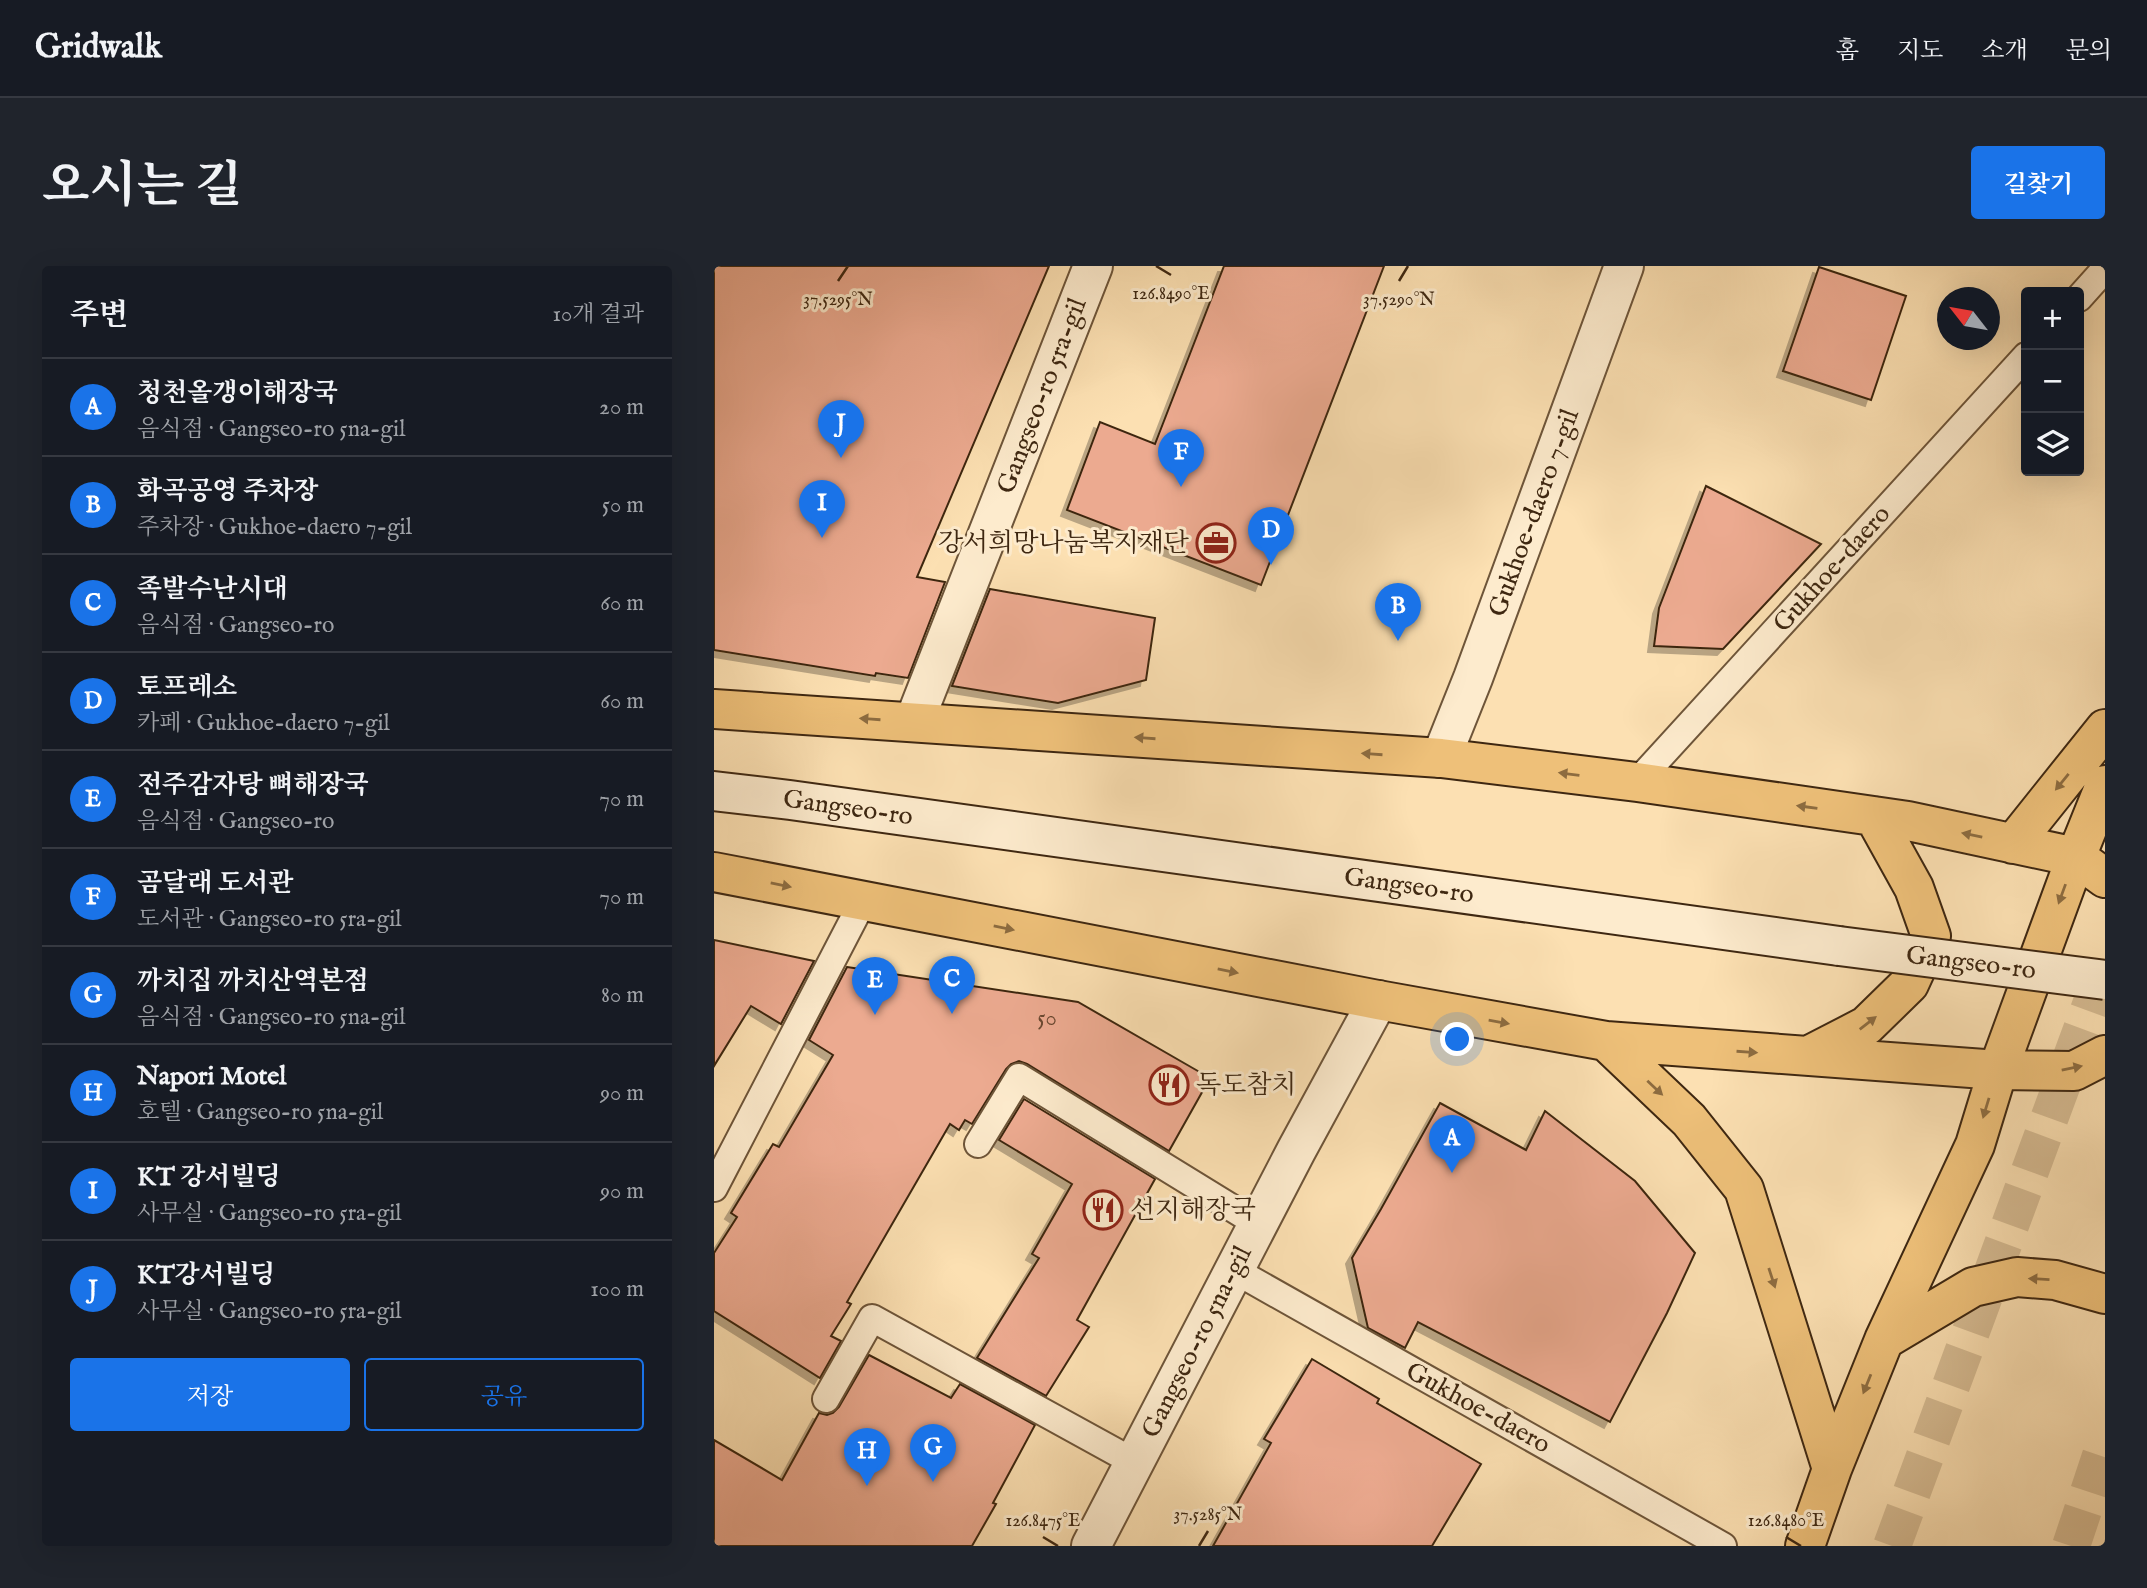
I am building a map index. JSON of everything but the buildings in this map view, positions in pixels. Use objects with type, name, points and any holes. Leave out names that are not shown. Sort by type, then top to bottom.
[{"type":"main road","points":[[714,709],[1440,758],[1637,782],[1874,816],[2014,844],[2091,867]]},
{"type":"main road","points":[[2014,844],[2105,729]]},
{"type":"main road","points":[[1805,1546],[1832,1469],[1884,1340],[1975,1145],[1998,1070],[2091,867],[2105,785]]},
{"type":"main road","points":[[1808,1056],[1866,1026],[1883,1010],[1909,984],[1931,936],[1914,888],[1874,816]]},
{"type":"main road","points":[[714,872],[1378,1000],[1606,1041],[1998,1070],[2074,1070],[2105,1055]]},
{"type":"main road","points":[[1606,1041],[1689,1120],[1744,1189],[1832,1469]]},
{"type":"main road","points":[[1884,1340],[1973,1287],[2017,1277],[2055,1280],[2105,1294]]},
{"type":"street","name":"Gangseo-ro 5ra-gil","points":[[914,722],[1093,266]]},
{"type":"street","name":"Gukhoe-daero 7-gil","points":[[1440,758],[1473,678],[1624,266]]},
{"type":"street","name":"Gangseo-ro","points":[[714,791],[1839,946],[2105,980]]},
{"type":"street","name":"Gangseo-ro 5na-gil","points":[[1091,1546],[1296,1151],[1378,1000]]},
{"type":"lane","points":[[2084,292],[2105,269]]},
{"type":"lane","name":"Gukhoe-daero","points":[[1637,782],[2021,361]]},
{"type":"lane","points":[[714,1188],[863,901]]},
{"type":"lane","points":[[978,1144],[1020,1077],[1258,1224]]},
{"type":"lane","name":"Gukhoe-daero","points":[[1234,1270],[1723,1546]]},
{"type":"lane","name":"Gangseo-ro 5na-gil","points":[[826,1399],[872,1318],[1135,1462]]},
{"type":"tunnel","points":[[1892,1546],[2105,967]]},
{"type":"tunnel","points":[[2071,1546],[2105,1444]]},
{"type":"place","name":"KT강서빌딩","points":[[841,458]]},
{"type":"place","name":"곰달래 도서관","points":[[1181,487]]},
{"type":"place","name":"KT 강서빌딩","points":[[822,538]]},
{"type":"place","name":"강서희망나눔복지재단","points":[[1216,543]]},
{"type":"place","name":"토프레소","points":[[1271,565]]},
{"type":"place","name":"화곡공영 주차장","points":[[1398,641]]},
{"type":"place","name":"족발수난시대","points":[[952,1014]]},
{"type":"place","name":"전주감자탕 뼈해장국","points":[[875,1015]]},
{"type":"place","name":"독도참치","points":[[1169,1085]]},
{"type":"place","name":"청천올갱이해장국","points":[[1452,1173]]},
{"type":"place","name":"선지해장국","points":[[1103,1210]]},
{"type":"place","name":"까치집 까치산역본점","points":[[933,1482]]},
{"type":"place","name":"Napori Motel","points":[[867,1486]]}]
